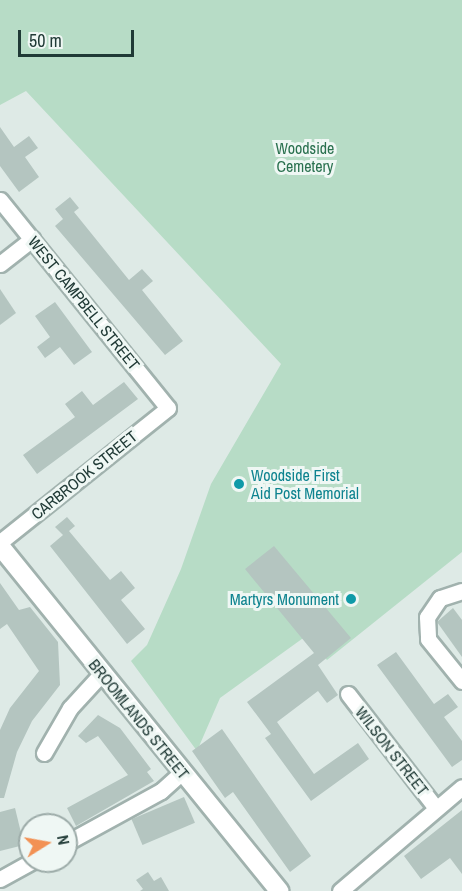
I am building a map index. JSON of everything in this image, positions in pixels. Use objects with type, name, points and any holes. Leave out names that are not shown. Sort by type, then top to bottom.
[{"type":"main road","name":"BROOMLANDS STREET","points":[[0,544],[279,891]]},
{"type":"street","name":"WEST CAMPBELL STREET","points":[[0,200],[168,408]]},
{"type":"street","points":[[0,264],[32,239]]},
{"type":"street","name":"CARBROOK STREET","points":[[0,544],[168,408]]},
{"type":"street","points":[[462,591],[440,598],[427,617],[428,639],[462,681]]},
{"type":"street","points":[[44,753],[70,708],[103,672]]},
{"type":"street","name":"WILSON STREET","points":[[348,694],[435,807]]},
{"type":"street","points":[[78,836],[161,790],[182,772]]},
{"type":"street","points":[[340,891],[435,807],[462,787]]},
{"type":"street","points":[[0,879],[18,869]]},
{"type":"green space","name":"Woodside Cemetery","points":[[0,0],[462,0],[462,552],[327,660],[306,636],[220,698],[197,751],[131,661],[147,645],[181,569],[211,484],[281,364],[26,91],[0,105]]},
{"type":"building","points":[[0,127],[14,147],[29,136],[38,148],[25,157],[39,177],[19,192],[0,166]]},
{"type":"building","points":[[70,197],[79,208],[74,212],[129,280],[142,269],[153,281],[142,290],[183,341],[165,355],[55,226],[63,219],[55,209]]},
{"type":"building","points":[[0,289],[16,313],[0,325]]},
{"type":"building","points":[[55,302],[92,352],[74,365],[60,347],[45,358],[37,347],[50,337],[35,316]]},
{"type":"building","points":[[124,382],[138,399],[37,474],[23,455],[75,417],[65,404],[82,391],[93,405]]},
{"type":"building","points":[[67,517],[75,526],[69,531],[110,580],[121,571],[135,588],[121,600],[145,629],[127,644],[50,546],[63,535],[55,527]]},
{"type":"building","points":[[274,546],[351,638],[318,665],[338,695],[327,703],[318,691],[277,722],[314,774],[358,743],[369,759],[311,801],[265,738],[271,734],[247,702],[314,653],[245,569]]},
{"type":"building","points":[[0,583],[19,610],[30,607],[58,642],[60,685],[32,721],[17,752],[4,798],[0,798],[0,730],[10,708],[39,671],[7,624],[0,629]]},
{"type":"building","points":[[453,608],[462,620],[462,657],[437,622]]},
{"type":"building","points":[[396,652],[434,704],[448,694],[458,707],[444,717],[462,741],[462,760],[452,767],[377,665]]},
{"type":"building","points":[[98,715],[120,728],[151,769],[147,772],[154,781],[78,825],[78,813],[70,813],[67,808],[128,775],[98,736],[86,743],[78,736]]},
{"type":"building","points":[[222,729],[311,856],[290,872],[233,792],[225,798],[192,751]]},
{"type":"building","points":[[184,797],[195,823],[142,845],[132,819]]},
{"type":"building","points":[[15,808],[18,820],[18,846],[0,851],[0,812]]},
{"type":"building","points":[[462,810],[462,874],[450,858],[421,879],[404,856]]},
{"type":"building","points":[[148,872],[154,881],[161,877],[169,891],[140,891],[143,889],[136,880]]},
{"type":"place","name":"Woodside First Aid Post Memorial","points":[[239,484]]},
{"type":"place","name":"Martyrs Monument","points":[[351,599]]}]
